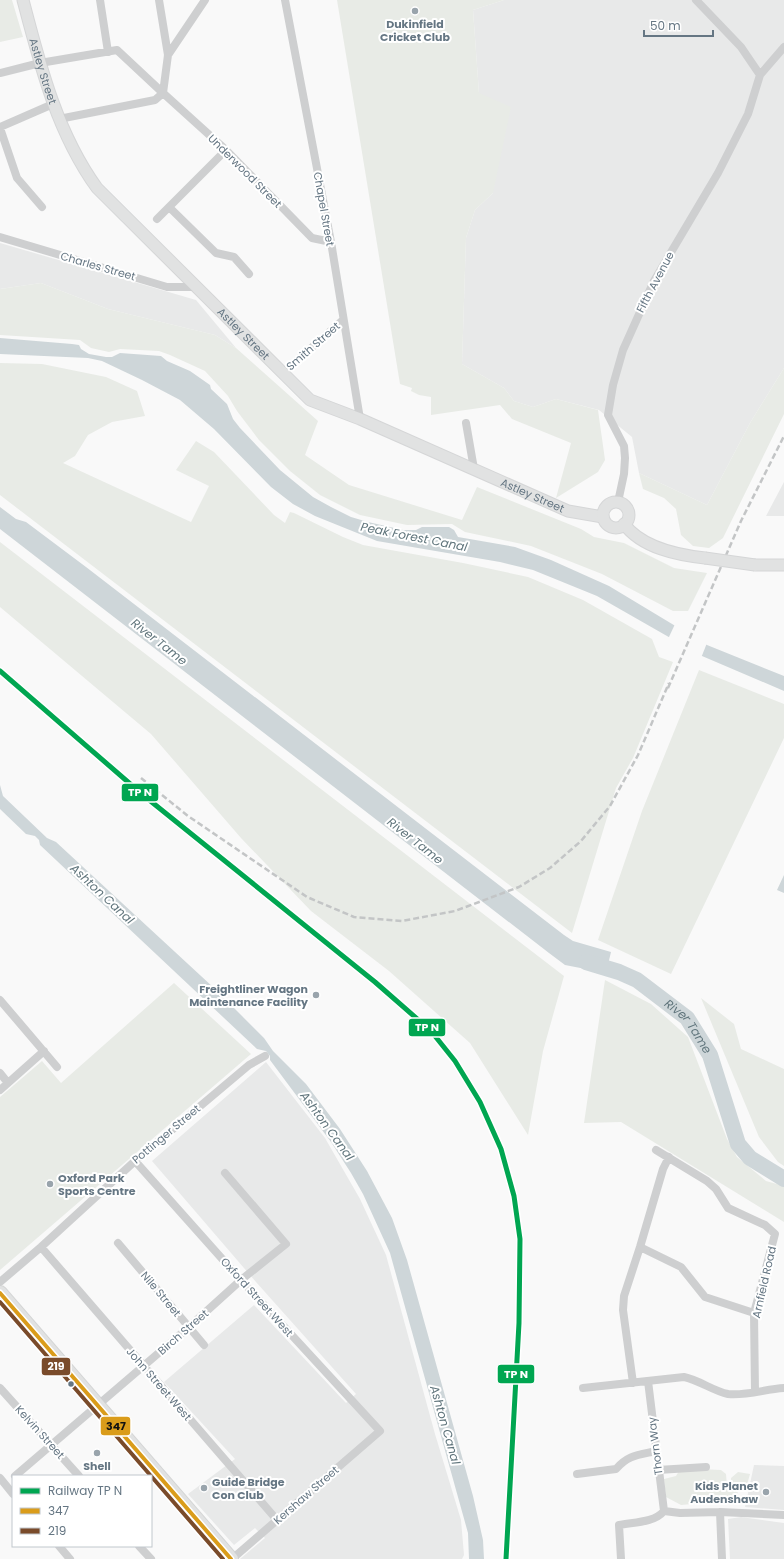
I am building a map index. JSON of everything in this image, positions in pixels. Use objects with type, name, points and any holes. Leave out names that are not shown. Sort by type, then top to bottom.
[{"type":"highway","points":[[0,1292],[232,1559]]},
{"type":"main road","name":"Astley Street","points":[[22,0],[40,63],[54,104],[82,166],[97,188],[310,400],[360,419],[568,511],[603,516]]},
{"type":"main road","points":[[618,502],[627,509],[628,517],[624,524],[614,527],[607,524],[603,516],[607,505],[618,502]]},
{"type":"main road","points":[[624,524],[633,533],[657,548],[687,556],[755,565],[784,565]]},
{"type":"street","points":[[0,73],[40,63],[108,52],[100,0]]},
{"type":"street","points":[[60,119],[155,100],[163,93],[168,55],[159,0]]},
{"type":"street","points":[[168,55],[205,0]]},
{"type":"street","name":"Chapel Street","points":[[285,0],[330,242],[360,419]]},
{"type":"street","points":[[696,0],[741,47],[760,75],[784,47]]},
{"type":"street","name":"Underwood Street","points":[[108,52],[116,50],[226,150],[312,238],[330,242]]},
{"type":"street","name":"Fifth Avenue","points":[[618,502],[624,474],[624,446],[608,415],[613,385],[623,350],[654,281],[718,173],[748,114],[760,75]]},
{"type":"street","points":[[42,207],[17,178],[0,127],[54,104]]},
{"type":"street","points":[[157,219],[226,150]]},
{"type":"street","points":[[169,207],[216,253],[234,257],[249,274]]},
{"type":"street","name":"Charles Street","points":[[0,238],[167,287],[196,287]]},
{"type":"street","name":"Smith Street","points":[[283,373],[343,320]]},
{"type":"street","points":[[466,423],[474,469]]},
{"type":"street","points":[[0,1000],[57,1066]]},
{"type":"street","points":[[0,1090],[44,1051]]},
{"type":"street","name":"Pottinger Street","points":[[0,1282],[41,1248],[135,1161],[248,1065],[265,1056]]},
{"type":"street","points":[[0,1073],[8,1083]]},
{"type":"street","name":"Arnfield Road","points":[[656,1150],[707,1181],[716,1189],[728,1208],[765,1225],[775,1234],[754,1313],[755,1392]]},
{"type":"street","points":[[633,1382],[623,1310],[624,1296],[663,1169],[669,1158]]},
{"type":"street","name":"Oxford Street West","points":[[135,1161],[241,1280],[380,1431]]},
{"type":"street","name":"Birch Street","points":[[16,1475],[189,1327],[241,1280],[286,1244],[224,1173]]},
{"type":"street","name":"Nile Street","points":[[118,1243],[204,1344]]},
{"type":"street","points":[[640,1247],[681,1267],[705,1297],[754,1313]]},
{"type":"street","name":"John Street West","points":[[41,1248],[276,1520]]},
{"type":"street","points":[[583,1388],[684,1377],[694,1379],[728,1394],[784,1388]]},
{"type":"street","name":"Thorn Way","points":[[648,1381],[664,1511]]},
{"type":"street","name":"Kelvin Street","points":[[0,1388],[52,1444],[78,1475]]},
{"type":"street","name":"Kershaw Street","points":[[232,1559],[380,1431]]},
{"type":"street","points":[[577,1474],[616,1470],[624,1460],[628,1458],[656,1451]]},
{"type":"street","points":[[658,1470],[706,1466]]},
{"type":"street","name":"Birch Street","points":[[2,1484],[12,1478]]},
{"type":"street","points":[[2,1484],[12,1493]]},
{"type":"street","points":[[621,1559],[619,1525],[653,1519],[659,1517],[664,1511],[680,1513],[720,1512],[784,1515]]},
{"type":"street","points":[[720,1512],[722,1559]]},
{"type":"street","points":[[60,1547],[70,1559]]},
{"type":"street","points":[[141,1547],[151,1559]]},
{"type":"shaded area","points":[[0,0],[12,0],[23,37],[0,42]]},
{"type":"shaded area","points":[[337,0],[504,0],[473,10],[479,93],[511,107],[493,193],[475,210],[466,238],[462,364],[504,388],[514,401],[533,407],[556,399],[598,410],[605,460],[598,472],[556,498],[571,443],[512,419],[500,405],[431,415],[431,397],[419,395],[411,391],[412,388],[400,384]]},
{"type":"shaded area","points":[[504,0],[784,0],[784,368],[750,423],[707,505],[639,473],[632,437],[599,410],[556,399],[533,407],[514,401],[504,388],[462,364],[466,238],[475,210],[493,193],[479,93],[473,10]]},
{"type":"shaded area","points":[[0,243],[196,300],[236,348],[215,335],[108,309],[41,283],[0,289]]},
{"type":"shaded area","points":[[41,283],[108,309],[215,335],[236,348],[318,421],[305,455],[349,485],[462,520],[477,487],[581,529],[594,537],[624,543],[674,568],[707,573],[688,611],[673,611],[602,574],[531,546],[465,532],[452,524],[407,525],[360,515],[320,495],[290,471],[259,440],[237,411],[228,396],[205,371],[159,351],[120,349],[109,352],[91,348],[80,340],[0,335],[0,289]]},
{"type":"shaded area","points":[[0,363],[42,364],[106,377],[137,391],[145,416],[112,422],[88,435],[75,456],[63,463],[191,522],[209,486],[176,470],[196,441],[214,452],[274,515],[285,523],[290,512],[363,545],[463,563],[528,577],[583,600],[652,639],[659,657],[673,662],[633,758],[616,788],[572,933],[0,495]]},
{"type":"shaded area","points":[[784,368],[784,414],[723,538],[709,548],[693,546],[681,535],[676,509],[664,498],[643,489],[639,473],[707,505],[750,423]]},
{"type":"shaded area","points":[[784,482],[784,516],[766,516]]},
{"type":"shaded area","points":[[0,542],[564,976],[543,1051],[528,1135],[470,1043],[389,971],[311,911],[241,838],[151,734],[0,607]]},
{"type":"shaded area","points":[[699,670],[784,704],[784,738],[671,974],[598,940],[642,811]]},
{"type":"shaded area","points":[[605,980],[651,1004],[688,1037],[727,1139],[737,1157],[766,1181],[784,1186],[784,1222],[621,1122],[584,1123]]},
{"type":"shaded area","name":"Oxford Park Sports Centre","points":[[174,983],[251,1054],[0,1270],[0,1097],[42,1061],[61,1083]]},
{"type":"shaded area","points":[[701,998],[734,1024],[741,1049],[784,1069],[784,1166],[778,1162],[759,1137]]},
{"type":"shaded area","points":[[266,1062],[325,1138],[360,1199],[386,1255],[435,1434],[461,1520],[464,1555],[462,1559],[240,1559],[265,1538],[255,1528],[234,1545],[188,1494],[235,1459],[164,1382],[254,1305],[346,1403],[356,1394],[256,1282],[152,1161]]},
{"type":"shaded area","name":"Kids Planet Audenshaw","points":[[754,1465],[784,1466],[784,1510],[745,1507]]},
{"type":"shaded area","points":[[699,1469],[721,1470],[726,1474],[727,1487],[731,1487],[731,1478],[738,1472],[750,1474],[745,1492],[738,1490],[736,1505],[702,1503],[681,1505],[666,1497],[664,1479],[676,1476],[679,1471]]},
{"type":"shaded area","points":[[741,1517],[784,1523],[784,1559],[730,1559],[728,1519]]},
{"type":"water","name":"Peak Forest Canal","points":[[0,338],[79,345],[81,349],[89,354],[106,357],[112,357],[120,353],[161,356],[167,361],[190,371],[210,385],[211,389],[227,404],[233,419],[240,428],[280,470],[313,497],[331,507],[351,517],[403,530],[416,530],[422,527],[449,527],[454,530],[458,537],[515,547],[551,560],[609,586],[707,645],[784,676],[784,691],[702,656],[597,596],[533,570],[500,562],[377,541],[315,516],[293,504],[271,487],[214,429],[180,400],[102,361],[88,358],[0,354]]},
{"type":"water","points":[[0,507],[16,519],[26,522],[86,567],[564,935],[573,941],[611,952],[606,973],[565,965],[549,953],[0,529]]},
{"type":"water","name":"Ashton Canal","points":[[0,785],[3,796],[47,838],[56,842],[214,988],[264,1038],[273,1051],[306,1084],[340,1129],[367,1171],[392,1218],[407,1260],[473,1496],[483,1540],[484,1559],[469,1559],[468,1533],[390,1253],[363,1194],[351,1173],[331,1142],[270,1060],[270,1056],[266,1051],[257,1049],[40,845],[39,840],[35,836],[26,834],[0,809]]},
{"type":"water","points":[[784,875],[784,893],[777,890]]},
{"type":"pier","points":[[676,622],[707,643],[701,658],[668,639]]},
{"type":"waterway","name":"River Tame","points":[[586,962],[619,972],[637,980],[687,1018],[710,1055],[738,1144],[750,1158],[784,1179]]},
{"type":"railway","points":[[668,688],[741,521],[784,436]]},
{"type":"railway","points":[[141,778],[188,816],[307,897],[354,917],[402,921],[455,911],[519,887],[550,868],[581,841],[610,806],[638,755],[669,683]]},
{"type":"transit line","points":[[0,671],[143,795],[375,982],[431,1031],[455,1061],[480,1102],[501,1149],[514,1196],[520,1239],[519,1323],[506,1559]]},
{"type":"transit line","name":"347","points":[[0,1293],[231,1559]]},
{"type":"transit line","name":"219","points":[[0,1302],[150,1475]]},
{"type":"transit line","name":"219","points":[[152,1477],[223,1559]]},
{"type":"place","name":"Dukinfield Cricket Club","points":[[415,11]]},
{"type":"place","name":"Freightliner Wagon Maintenance Facility","points":[[316,995]]},
{"type":"place","name":"Oxford Park Sports Centre","points":[[50,1184]]},
{"type":"place","name":"Shell","points":[[97,1453]]},
{"type":"place","name":"Guide Bridge Con Club","points":[[204,1488]]},
{"type":"place","name":"Kids Planet Audenshaw","points":[[766,1492]]}]
